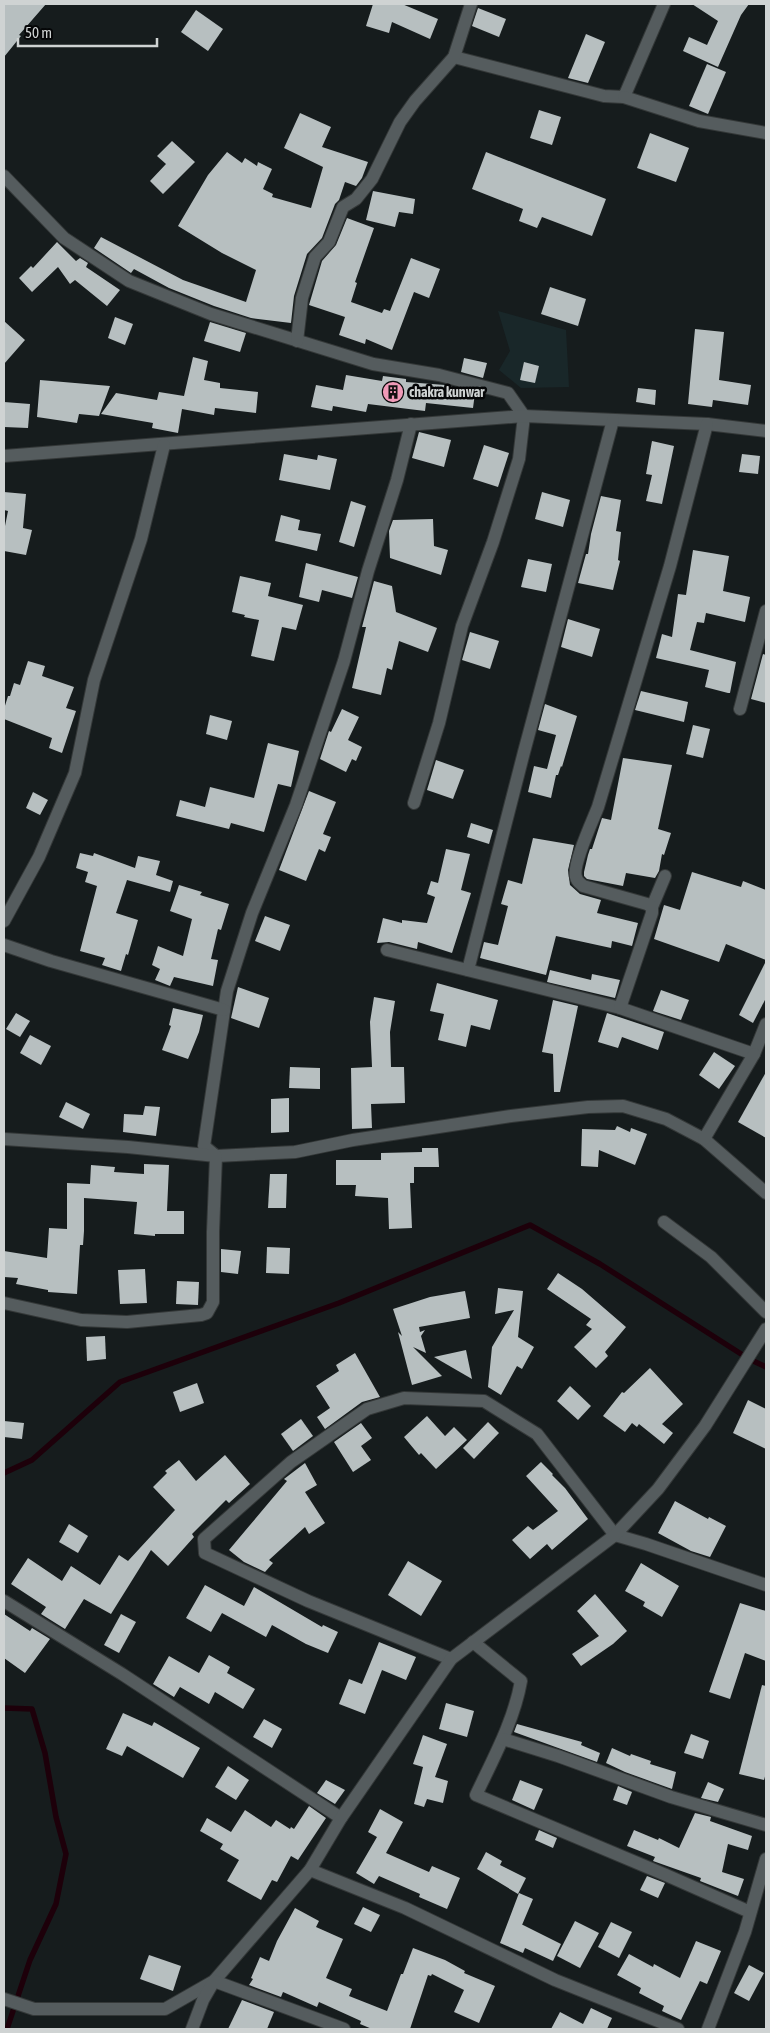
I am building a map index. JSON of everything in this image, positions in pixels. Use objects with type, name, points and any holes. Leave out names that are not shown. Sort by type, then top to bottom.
[{"type":"street","points":[[297,341],[302,298],[315,257],[329,242],[344,208],[356,199],[372,179],[400,122],[415,101],[454,57],[472,4]]},
{"type":"street","points":[[624,97],[664,4]]},
{"type":"street","points":[[454,57],[604,96],[624,97],[698,120],[766,133]]},
{"type":"street","points":[[4,176],[64,238],[129,281],[211,314],[373,364],[439,375],[508,393],[524,416],[519,459],[493,542],[462,626],[439,723],[414,803]]},
{"type":"street","points":[[4,456],[524,416],[706,424],[766,431]]},
{"type":"street","points":[[468,970],[613,420]]},
{"type":"street","points":[[216,1156],[204,1146],[228,991],[252,913],[296,805],[344,661],[368,571],[397,480],[410,424]]},
{"type":"street","points":[[652,907],[584,886],[577,881],[575,875],[583,846],[598,807],[670,566],[706,424]]},
{"type":"street","points":[[4,921],[39,857],[75,773],[94,680],[141,539],[164,444]]},
{"type":"street","points":[[740,709],[766,611]]},
{"type":"street","points":[[620,1008],[652,913],[652,907],[666,876]]},
{"type":"street","points":[[4,945],[51,961],[224,1010]]},
{"type":"street","points":[[387,950],[620,1008],[754,1054]]},
{"type":"street","points":[[704,1139],[754,1054],[766,1024]]},
{"type":"street","points":[[4,1139],[128,1147],[216,1156],[295,1152],[362,1139],[511,1116],[588,1107],[622,1106],[666,1119],[704,1139],[766,1193]]},
{"type":"street","points":[[4,1302],[81,1320],[127,1322],[201,1315],[207,1312],[213,1302],[214,1291],[212,1232],[216,1156]]},
{"type":"street","points":[[664,1222],[711,1257],[766,1312]]},
{"type":"street","points":[[192,2029],[203,2000],[214,1981],[310,1870],[341,1818],[451,1659],[614,1535],[658,1489],[704,1426],[766,1329]]},
{"type":"street","points":[[451,1659],[308,1601],[205,1553],[204,1539],[291,1462],[366,1409],[404,1398],[484,1401],[537,1434],[614,1535],[766,1585]]},
{"type":"street","points":[[4,1600],[122,1674],[341,1818]]},
{"type":"street","points":[[473,1642],[521,1681],[519,1694],[503,1739],[476,1796],[750,1912]]},
{"type":"street","points":[[503,1739],[558,1756],[671,1797],[766,1825]]},
{"type":"street","points":[[708,2029],[745,1932],[766,1860]]},
{"type":"street","points":[[310,1870],[405,1908],[555,1980],[678,2029]]},
{"type":"street","points":[[4,1999],[34,2010],[165,2010],[214,1981]]},
{"type":"street","points":[[214,1981],[344,2029]]},
{"type":"shaded area","points":[[498,311],[566,330],[569,387],[521,388],[499,370],[510,351]]},
{"type":"building","points":[[4,4],[46,4],[19,35],[21,36],[4,57]]},
{"type":"building","points":[[373,4],[402,4],[438,19],[430,39],[392,22],[389,33],[366,26]]},
{"type":"building","points":[[692,4],[749,4],[741,15],[718,67],[683,51],[689,37],[707,45],[718,21]]},
{"type":"building","points":[[478,8],[506,19],[499,37],[472,26]]},
{"type":"building","points":[[196,10],[223,29],[208,51],[181,32]]},
{"type":"building","points":[[586,34],[605,42],[588,83],[568,78]]},
{"type":"building","points":[[707,64],[726,72],[708,114],[689,106]]},
{"type":"building","points":[[539,110],[561,117],[552,145],[530,138]]},
{"type":"building","points":[[300,113],[331,127],[322,147],[368,162],[362,178],[356,186],[345,182],[322,238],[307,254],[294,296],[291,323],[251,318],[214,306],[169,288],[134,269],[131,273],[94,248],[101,237],[183,280],[246,302],[256,270],[222,253],[178,226],[208,175],[227,152],[242,163],[245,158],[257,166],[258,162],[272,169],[263,189],[273,194],[272,197],[311,208],[323,167],[284,148]]},
{"type":"building","points":[[650,133],[689,148],[676,182],[637,168]]},
{"type":"building","points":[[172,141],[195,162],[163,194],[150,181],[166,164],[157,156]]},
{"type":"building","points":[[486,152],[606,199],[592,236],[542,217],[537,228],[519,221],[523,209],[472,189]]},
{"type":"building","points":[[373,191],[415,199],[413,214],[399,212],[395,227],[366,220]]},
{"type":"building","points":[[347,218],[374,228],[355,282],[357,283],[351,302],[382,313],[384,309],[390,311],[411,258],[440,269],[429,298],[414,292],[392,350],[366,339],[365,344],[339,335],[345,317],[309,305],[322,261],[336,245]]},
{"type":"building","points":[[57,242],[76,261],[80,258],[88,263],[86,267],[120,290],[107,306],[75,280],[70,284],[58,267],[32,292],[19,278],[31,266],[33,268]]},
{"type":"building","points":[[550,287],[586,299],[578,326],[541,314]]},
{"type":"building","points":[[115,317],[133,324],[125,345],[108,338]]},
{"type":"building","points":[[4,321],[25,340],[4,364]]},
{"type":"building","points":[[210,322],[246,333],[240,352],[204,341]]},
{"type":"building","points":[[695,329],[724,332],[719,380],[751,385],[748,405],[713,400],[712,407],[688,404]]},
{"type":"building","points":[[193,357],[208,361],[204,380],[220,383],[220,388],[258,392],[256,413],[215,408],[214,415],[182,409],[178,433],[152,428],[153,423],[101,414],[116,393],[157,400],[159,392],[184,396]]},
{"type":"building","points":[[464,358],[487,363],[483,378],[461,372]]},
{"type":"building","points":[[524,362],[539,366],[535,383],[520,380]]},
{"type":"building","points":[[346,375],[382,381],[383,376],[406,379],[406,382],[445,385],[475,393],[473,408],[426,403],[425,411],[368,404],[366,412],[333,406],[332,411],[311,407],[316,385],[343,390]]},
{"type":"building","points":[[40,380],[110,386],[99,416],[79,414],[77,423],[37,417]]},
{"type":"building","points":[[638,388],[656,390],[655,405],[636,402]]},
{"type":"building","points":[[4,402],[30,404],[28,428],[4,427]]},
{"type":"building","points":[[419,432],[451,440],[444,467],[412,458]]},
{"type":"building","points":[[652,441],[674,446],[662,504],[646,501],[652,475],[646,474]]},
{"type":"building","points":[[484,445],[509,453],[498,487],[473,479]]},
{"type":"building","points":[[284,454],[317,460],[318,455],[337,459],[330,490],[279,480]]},
{"type":"building","points":[[742,454],[760,456],[758,474],[739,472]]},
{"type":"building","points":[[4,492],[26,494],[23,528],[32,530],[26,555],[4,551],[4,531],[8,511],[4,510]]},
{"type":"building","points":[[542,492],[570,500],[563,527],[535,519]]},
{"type":"building","points":[[601,496],[621,500],[616,531],[621,532],[618,560],[620,561],[613,590],[578,583],[586,554],[588,554]]},
{"type":"building","points":[[351,501],[366,506],[354,547],[339,542]]},
{"type":"building","points":[[281,515],[300,520],[298,530],[321,534],[317,551],[275,541]]},
{"type":"building","points":[[433,519],[434,546],[448,550],[441,575],[390,558],[389,531],[393,520]]},
{"type":"building","points":[[693,550],[729,556],[723,591],[750,597],[745,622],[706,613],[704,623],[697,622],[690,650],[736,662],[730,693],[705,687],[709,670],[656,658],[662,634],[672,637],[678,594],[686,595]]},
{"type":"building","points":[[528,559],[552,564],[546,592],[521,587]]},
{"type":"building","points":[[306,563],[358,577],[352,598],[322,590],[319,602],[299,597]]},
{"type":"building","points":[[240,576],[271,583],[268,596],[303,605],[296,630],[282,627],[274,661],[251,656],[259,620],[232,612]]},
{"type":"building","points":[[374,581],[392,586],[396,612],[437,628],[428,652],[399,641],[392,670],[387,668],[381,695],[352,688],[366,627],[362,627]]},
{"type":"building","points":[[568,619],[600,629],[592,657],[561,647]]},
{"type":"building","points":[[470,632],[499,641],[490,669],[462,660]]},
{"type":"building","points":[[763,654],[766,655],[766,703],[751,699]]},
{"type":"building","points":[[28,661],[45,666],[42,676],[74,687],[66,708],[76,711],[62,753],[49,748],[52,738],[4,719],[4,709],[8,696],[10,696],[14,683],[20,685]]},
{"type":"building","points":[[641,691],[688,702],[684,722],[635,710]]},
{"type":"building","points":[[545,704],[577,716],[562,767],[558,775],[556,775],[551,798],[528,792],[534,766],[547,769],[556,735],[538,730]]},
{"type":"building","points":[[342,709],[359,717],[348,740],[362,747],[356,761],[352,759],[346,772],[320,759],[329,731],[331,732]]},
{"type":"building","points":[[210,715],[232,721],[227,740],[206,734]]},
{"type":"building","points":[[693,725],[710,729],[703,758],[686,754]]},
{"type":"building","points":[[268,743],[299,751],[291,787],[278,784],[264,832],[231,823],[229,829],[176,816],[180,800],[205,807],[210,787],[254,798]]},
{"type":"building","points":[[623,758],[672,765],[658,829],[671,833],[664,855],[662,854],[659,871],[655,878],[626,873],[623,886],[587,879],[584,876],[584,872],[590,849],[592,849],[602,818],[611,820]]},
{"type":"building","points":[[436,760],[464,770],[453,799],[427,790]]},
{"type":"building","points":[[309,791],[336,802],[323,834],[331,837],[325,852],[319,849],[306,881],[279,870]]},
{"type":"building","points":[[33,792],[48,800],[40,815],[26,808]]},
{"type":"building","points":[[471,823],[493,830],[489,844],[467,837]]},
{"type":"building","points":[[533,838],[574,845],[568,870],[570,885],[580,894],[601,900],[597,913],[638,923],[632,946],[612,941],[611,948],[556,936],[546,975],[480,958],[484,942],[498,945],[508,906],[501,904],[508,880],[522,884]]},
{"type":"building","points":[[446,849],[470,854],[461,890],[471,893],[452,953],[418,942],[417,949],[389,942],[377,943],[383,918],[402,923],[402,920],[427,923],[435,897],[427,894],[431,881],[438,883]]},
{"type":"building","points":[[80,853],[93,856],[94,853],[135,868],[138,856],[160,861],[156,875],[173,881],[170,892],[127,880],[116,913],[138,920],[128,955],[126,954],[121,971],[102,965],[105,958],[80,951],[97,886],[85,882],[88,872],[76,868]]},
{"type":"building","points":[[692,872],[741,887],[743,881],[766,890],[766,960],[726,944],[719,962],[654,939],[664,905],[680,910]]},
{"type":"building","points":[[179,885],[202,892],[200,895],[229,904],[221,930],[218,929],[211,959],[218,960],[213,986],[174,977],[170,986],[155,980],[160,969],[152,965],[158,946],[183,956],[192,919],[170,911]]},
{"type":"building","points":[[265,916],[290,925],[280,951],[255,941]]},
{"type":"building","points":[[766,961],[766,998],[753,1023],[739,1015]]},
{"type":"building","points":[[550,970],[591,980],[592,974],[620,980],[615,998],[547,982]]},
{"type":"building","points":[[437,983],[498,1000],[490,1030],[471,1025],[466,1047],[438,1040],[444,1014],[430,1011]]},
{"type":"building","points":[[238,987],[269,998],[259,1028],[231,1018]]},
{"type":"building","points":[[661,990],[689,1000],[681,1020],[653,1011]]},
{"type":"building","points":[[374,997],[395,1001],[390,1032],[391,1067],[404,1067],[405,1103],[371,1104],[372,1128],[352,1129],[351,1068],[372,1067],[370,1022]]},
{"type":"building","points":[[553,1000],[578,1006],[560,1092],[554,1092],[553,1054],[542,1052]]},
{"type":"building","points":[[173,1008],[203,1015],[199,1032],[188,1059],[162,1050],[171,1026],[169,1025]]},
{"type":"building","points":[[16,1013],[30,1021],[20,1037],[6,1029]]},
{"type":"building","points":[[607,1013],[664,1032],[658,1050],[622,1037],[618,1048],[598,1042]]},
{"type":"building","points":[[30,1035],[51,1046],[41,1065],[20,1053]]},
{"type":"building","points":[[714,1052],[735,1066],[719,1089],[699,1075]]},
{"type":"building","points":[[290,1067],[320,1068],[320,1089],[289,1088]]},
{"type":"building","points":[[766,1072],[766,1138],[738,1122]]},
{"type":"building","points":[[289,1098],[289,1132],[271,1133],[271,1099]]},
{"type":"building","points":[[66,1102],[90,1114],[83,1129],[59,1117]]},
{"type":"building","points":[[145,1106],[160,1107],[156,1136],[123,1132],[124,1114],[143,1115]]},
{"type":"building","points":[[617,1126],[630,1132],[631,1128],[647,1134],[635,1165],[599,1150],[598,1167],[581,1166],[582,1129],[615,1130]]},
{"type":"building","points":[[422,1148],[438,1148],[439,1167],[414,1167],[414,1183],[410,1183],[412,1228],[389,1229],[388,1198],[355,1196],[356,1185],[336,1185],[336,1160],[381,1160],[381,1153],[422,1152]]},
{"type":"building","points":[[144,1164],[169,1165],[167,1211],[184,1211],[184,1234],[155,1234],[155,1236],[134,1234],[137,1202],[84,1198],[83,1245],[80,1245],[77,1294],[48,1292],[48,1290],[16,1284],[18,1278],[4,1277],[4,1251],[47,1258],[49,1228],[67,1229],[67,1183],[90,1184],[91,1165],[115,1167],[114,1172],[144,1174]]},
{"type":"building","points":[[270,1174],[287,1174],[286,1208],[268,1208]]},
{"type":"building","points":[[267,1247],[290,1248],[289,1274],[266,1273]]},
{"type":"building","points":[[221,1249],[241,1251],[238,1274],[221,1272]]},
{"type":"building","points":[[145,1269],[147,1303],[120,1304],[118,1270]]},
{"type":"building","points":[[558,1273],[582,1289],[626,1327],[605,1352],[608,1356],[596,1368],[574,1347],[592,1329],[586,1325],[591,1319],[547,1289]]},
{"type":"building","points":[[177,1281],[199,1282],[198,1305],[176,1304]]},
{"type":"building","points":[[498,1288],[523,1291],[518,1337],[534,1347],[522,1369],[517,1366],[501,1395],[488,1387],[492,1347],[514,1310],[495,1314]]},
{"type":"building","points":[[465,1291],[470,1318],[419,1327],[420,1332],[425,1330],[421,1336],[426,1353],[413,1347],[442,1376],[412,1385],[398,1332],[402,1336],[393,1309],[430,1297]]},
{"type":"building","points":[[105,1336],[106,1359],[87,1361],[86,1337]]},
{"type":"building","points":[[466,1350],[472,1379],[434,1357]]},
{"type":"building","points":[[355,1353],[380,1397],[362,1402],[325,1429],[317,1417],[330,1408],[316,1386],[339,1371],[336,1365]]},
{"type":"building","points":[[650,1368],[683,1404],[662,1424],[673,1433],[664,1444],[639,1424],[637,1427],[632,1423],[625,1432],[603,1416],[622,1392],[624,1393]]},
{"type":"building","points":[[197,1383],[204,1403],[180,1412],[173,1392]]},
{"type":"building","points":[[570,1386],[591,1406],[578,1420],[557,1401]]},
{"type":"building","points":[[748,1400],[766,1409],[766,1449],[733,1433]]},
{"type":"building","points":[[427,1416],[445,1436],[454,1427],[467,1440],[436,1469],[421,1453],[419,1455],[404,1437]]},
{"type":"building","points":[[301,1419],[313,1436],[293,1451],[281,1434]]},
{"type":"building","points":[[4,1421],[24,1423],[22,1439],[4,1437]]},
{"type":"building","points":[[488,1422],[499,1433],[474,1459],[463,1448]]},
{"type":"building","points":[[361,1423],[372,1438],[361,1446],[371,1460],[353,1472],[334,1442]]},
{"type":"building","points":[[225,1455],[250,1484],[229,1503],[226,1500],[192,1534],[194,1537],[168,1566],[151,1550],[111,1614],[84,1599],[65,1629],[41,1614],[46,1607],[11,1584],[28,1558],[62,1581],[71,1566],[100,1585],[119,1555],[128,1561],[175,1510],[153,1487],[167,1473],[165,1471],[179,1460],[196,1481]]},
{"type":"building","points":[[541,1462],[565,1488],[588,1519],[552,1550],[547,1544],[530,1559],[512,1540],[528,1526],[533,1530],[558,1511],[526,1476]]},
{"type":"building","points":[[305,1463],[317,1485],[305,1492],[325,1523],[309,1534],[305,1527],[269,1560],[273,1563],[265,1572],[244,1562],[229,1550],[287,1481],[284,1479]]},
{"type":"building","points":[[675,1501],[708,1519],[709,1517],[726,1526],[710,1557],[691,1551],[658,1533]]},
{"type":"building","points":[[69,1524],[88,1536],[78,1553],[59,1542]]},
{"type":"building","points":[[408,1561],[442,1581],[421,1616],[388,1595]]},
{"type":"building","points":[[641,1563],[679,1586],[662,1617],[643,1606],[645,1602],[625,1591]]},
{"type":"building","points":[[205,1585],[244,1606],[254,1587],[322,1627],[323,1625],[338,1632],[328,1653],[306,1644],[272,1625],[266,1637],[222,1613],[211,1632],[186,1618]]},
{"type":"building","points":[[595,1594],[627,1631],[613,1644],[581,1666],[572,1654],[599,1636],[577,1611]]},
{"type":"building","points":[[740,1603],[766,1611],[766,1661],[745,1653],[730,1699],[709,1692]]},
{"type":"building","points":[[4,1614],[30,1631],[32,1628],[50,1639],[25,1673],[4,1658]]},
{"type":"building","points":[[121,1614],[136,1622],[119,1653],[104,1645]]},
{"type":"building","points":[[379,1642],[416,1657],[406,1680],[382,1670],[365,1714],[339,1704],[349,1679],[362,1684]]},
{"type":"building","points":[[209,1655],[230,1667],[227,1673],[255,1689],[243,1709],[215,1692],[209,1704],[180,1687],[174,1697],[153,1684],[169,1656],[199,1673]]},
{"type":"building","points":[[762,1685],[766,1686],[766,1773],[764,1780],[739,1774]]},
{"type":"building","points":[[446,1703],[474,1711],[467,1737],[439,1729]]},
{"type":"building","points":[[123,1713],[152,1726],[154,1722],[200,1748],[183,1778],[127,1746],[122,1756],[106,1749]]},
{"type":"building","points":[[264,1719],[282,1729],[272,1748],[253,1737]]},
{"type":"building","points":[[517,1724],[582,1742],[581,1745],[600,1753],[597,1762],[514,1732]]},
{"type":"building","points":[[691,1734],[709,1741],[703,1759],[684,1753]]},
{"type":"building","points":[[423,1735],[447,1744],[435,1777],[448,1781],[443,1803],[427,1799],[424,1807],[414,1804],[423,1767],[413,1764]]},
{"type":"building","points":[[612,1748],[630,1756],[631,1754],[651,1761],[650,1764],[676,1772],[672,1789],[606,1763]]},
{"type":"building","points":[[228,1766],[249,1780],[236,1800],[215,1787]]},
{"type":"building","points":[[326,1780],[345,1790],[335,1804],[317,1793]]},
{"type":"building","points":[[520,1780],[543,1789],[534,1810],[512,1800]]},
{"type":"building","points":[[708,1782],[724,1789],[718,1802],[701,1798]]},
{"type":"building","points":[[618,1786],[632,1792],[627,1805],[613,1800]]},
{"type":"building","points":[[309,1806],[326,1818],[298,1860],[291,1856],[277,1882],[272,1880],[261,1900],[227,1881],[239,1860],[220,1849],[223,1844],[200,1831],[207,1818],[231,1832],[245,1810],[271,1827],[276,1820],[290,1829],[291,1827],[294,1829]]},
{"type":"building","points":[[380,1809],[403,1822],[386,1853],[429,1872],[432,1866],[460,1878],[447,1909],[419,1897],[420,1894],[379,1876],[374,1884],[356,1873],[377,1837],[368,1832]]},
{"type":"building","points":[[695,1813],[711,1817],[710,1821],[752,1836],[748,1850],[728,1844],[722,1872],[744,1879],[738,1896],[700,1881],[701,1878],[653,1861],[655,1857],[627,1846],[634,1830],[658,1840],[659,1838],[679,1848]]},
{"type":"building","points":[[539,1830],[557,1838],[553,1848],[535,1840]]},
{"type":"building","points":[[486,1852],[502,1861],[500,1865],[526,1878],[518,1894],[477,1869]]},
{"type":"building","points":[[647,1876],[665,1883],[658,1898],[640,1890]]},
{"type":"building","points":[[519,1893],[533,1899],[522,1925],[561,1944],[553,1961],[525,1948],[523,1953],[500,1943]]},
{"type":"building","points":[[363,1907],[380,1915],[371,1932],[354,1924]]},
{"type":"building","points":[[295,1908],[319,1921],[316,1927],[343,1939],[326,1978],[352,1989],[349,1996],[387,2011],[413,1948],[445,1960],[465,1971],[464,1973],[495,1986],[479,2023],[454,2012],[464,1990],[432,1974],[431,1976],[428,1975],[410,2029],[372,2029],[360,2024],[361,2021],[319,2002],[317,2007],[283,1992],[281,1997],[249,1985],[253,1979],[251,1978],[260,1957],[269,1961],[277,1941]]},
{"type":"building","points":[[575,1921],[599,1933],[580,1968],[557,1956]]},
{"type":"building","points":[[611,1922],[632,1932],[619,1958],[598,1947]]},
{"type":"building","points":[[696,1941],[721,1951],[707,1984],[700,1981],[681,2020],[662,2011],[664,2006],[639,1993],[641,1988],[617,1975],[629,1954],[653,1967],[654,1964],[680,1978]]},
{"type":"building","points":[[149,1955],[181,1966],[173,1991],[140,1979]]},
{"type":"building","points":[[749,1965],[764,1973],[749,2001],[734,1993]]},
{"type":"building","points":[[242,2000],[274,2012],[267,2029],[228,2029]]},
{"type":"building","points":[[591,2008],[612,2018],[607,2029],[551,2029],[560,2012],[583,2024]]},
{"type":"waterway","points":[[4,1473],[32,1460],[120,1382],[339,1303],[530,1225],[600,1264],[749,1359],[766,1367]]},
{"type":"waterway","points":[[4,1708],[32,1709],[45,1753],[56,1817],[66,1854],[56,1904],[30,1960],[7,2029]]},
{"type":"place","name":"chakra kunwar","points":[[393,392]]}]
